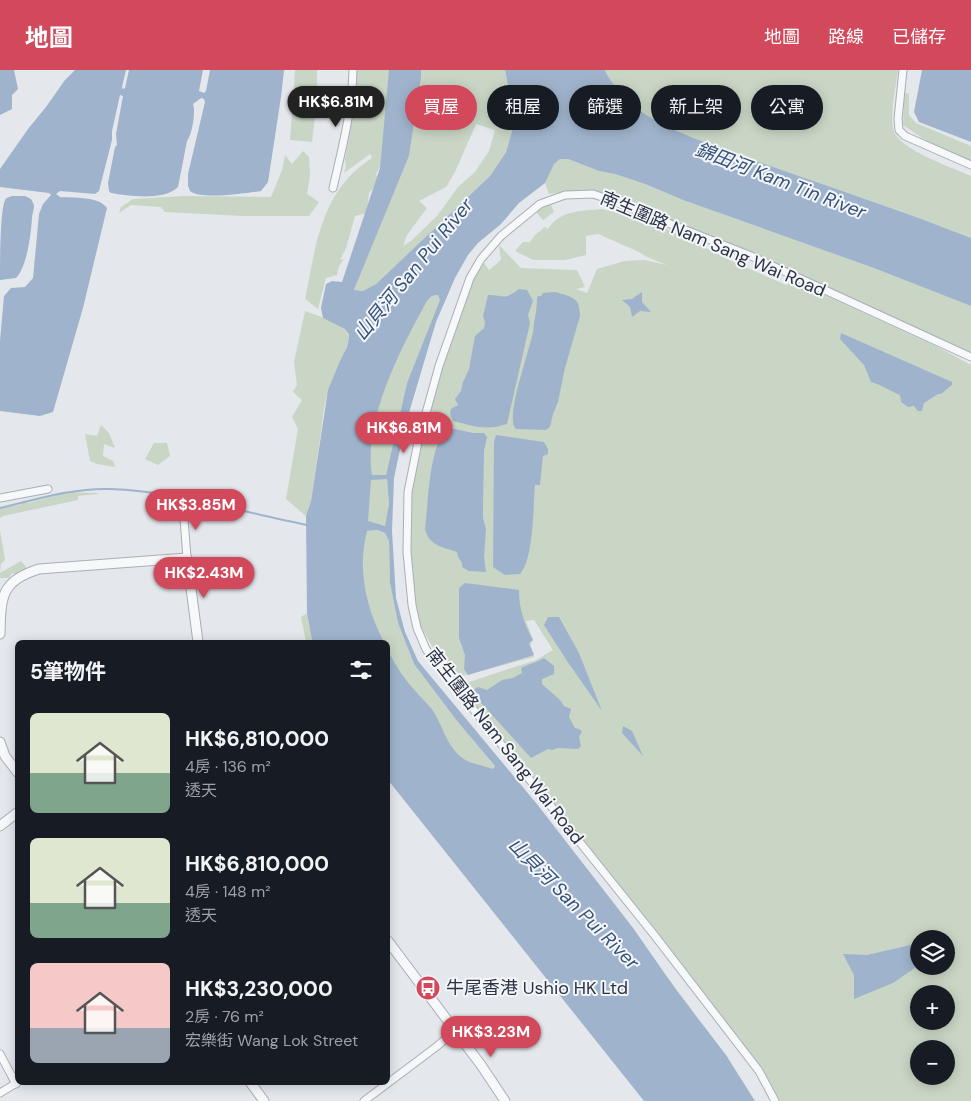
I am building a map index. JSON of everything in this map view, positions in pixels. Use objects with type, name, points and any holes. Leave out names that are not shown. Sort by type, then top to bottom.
[{"type":"street","points":[[333,188],[346,134],[353,70]]},
{"type":"street","points":[[903,70],[898,119],[899,130],[905,136],[971,165]]},
{"type":"street","name":"南生圍路 Nam Sang Wai Road","points":[[775,1101],[759,1071],[530,778],[454,687],[426,649],[417,628],[413,612],[407,552],[408,492],[418,442],[439,366],[470,278],[481,259],[501,236],[531,210],[540,204],[565,195],[593,194],[606,198],[751,256],[971,357]]},
{"type":"street","points":[[0,498],[48,489]]},
{"type":"street","points":[[183,506],[187,558],[198,640]]},
{"type":"street","points":[[0,634],[2,601],[5,591],[18,576],[39,569],[187,558]]},
{"type":"street","points":[[0,742],[5,756],[15,770]]},
{"type":"street","points":[[0,826],[15,814]]},
{"type":"street","points":[[390,944],[481,1065],[505,1101]]},
{"type":"street","points":[[390,1082],[436,1047],[455,1030]]},
{"type":"street","points":[[0,1054],[15,1080]]},
{"type":"street","points":[[0,1093],[15,1084]]},
{"type":"street","points":[[252,1085],[264,1101]]},
{"type":"street","points":[[364,1101],[385,1085]]},
{"type":"green space","points":[[295,70],[317,70],[317,99],[312,142],[290,140]]},
{"type":"green space","points":[[357,70],[393,70],[385,158],[376,174],[379,182],[369,193],[367,213],[355,216],[346,248],[340,260],[344,259],[339,266],[337,275],[326,278],[318,309],[305,299],[315,248],[325,215],[342,186],[356,170],[372,158],[370,154],[344,173],[357,92]]},
{"type":"green space","points":[[421,70],[505,70],[508,85],[487,85],[487,127],[477,124],[477,85],[420,85]]},
{"type":"green space","points":[[605,70],[898,70],[893,110],[894,132],[899,139],[917,152],[971,176],[971,238],[676,130],[741,130],[741,85],[651,85],[651,118],[641,111],[641,85],[614,85]]},
{"type":"green space","points":[[904,92],[909,94],[909,115],[916,123],[971,146],[971,161],[928,142],[903,125]]},
{"type":"green space","points":[[413,130],[473,130],[455,172],[446,187],[419,201],[427,208],[407,235],[403,246],[411,241],[437,216],[458,187],[475,172],[489,151],[495,130],[512,130],[506,152],[490,176],[376,284],[363,291],[354,290],[409,156]]},
{"type":"green space","points":[[303,151],[309,157],[310,176],[307,194],[319,202],[309,216],[243,216],[165,212],[161,207],[131,205],[119,213],[121,207],[133,199],[184,196],[271,197],[282,170],[285,155],[292,164]]},
{"type":"green space","points":[[560,159],[568,159],[599,171],[645,184],[683,200],[871,267],[971,306],[971,352],[615,195],[582,190],[549,194],[545,183],[554,163]]},
{"type":"green space","points":[[550,203],[554,212],[543,220],[536,212]]},
{"type":"green space","points":[[602,209],[649,220],[734,262],[786,285],[793,280],[936,346],[971,365],[971,1101],[775,1101],[758,1070],[651,927],[647,919],[639,920],[529,777],[534,773],[521,762],[460,694],[457,686],[536,660],[553,650],[534,620],[526,621],[533,640],[530,645],[534,657],[454,678],[441,662],[420,625],[411,595],[408,517],[421,451],[414,449],[437,367],[472,280],[484,263],[489,270],[501,260],[499,245],[521,268],[577,270],[585,287],[576,289],[587,293],[597,269],[625,261],[644,260],[667,265],[598,234],[586,236],[586,255],[565,260],[533,260],[515,251],[523,242],[530,242],[535,235],[545,227],[548,229],[559,218],[579,211]]},
{"type":"green space","points":[[438,295],[441,299],[407,383],[386,475],[371,475],[371,479],[387,478],[389,504],[386,526],[378,525],[367,531],[377,530],[385,533],[389,541],[390,583],[398,623],[414,664],[457,721],[495,766],[494,769],[536,803],[633,928],[693,1011],[390,722],[390,640],[353,640],[372,398],[427,301],[432,296]]},
{"type":"green space","points":[[305,311],[342,326],[349,333],[345,351],[326,398],[311,501],[306,516],[286,499],[298,429],[292,417],[302,400],[293,392],[297,385],[294,362]]},
{"type":"green space","points":[[101,425],[109,433],[115,448],[104,444],[103,456],[113,461],[115,467],[90,461],[85,434],[97,436]]},
{"type":"green space","points":[[154,443],[167,443],[170,456],[158,465],[145,459]]},
{"type":"green space","points":[[62,492],[98,494],[78,496],[78,500],[0,518],[0,508],[20,505],[24,500],[28,503]]},
{"type":"green space","points":[[0,530],[5,560],[1,564],[0,573]]},
{"type":"green space","points":[[21,561],[26,567],[26,579],[12,573],[9,578],[0,578],[0,573]]},
{"type":"green space","points":[[307,613],[312,640],[306,640],[301,617]]},
{"type":"water","points":[[0,70],[14,70],[18,89],[12,95],[12,109],[0,115]]},
{"type":"water","points":[[75,70],[126,70],[123,89],[125,88],[129,70],[203,70],[199,91],[204,93],[210,70],[284,70],[268,182],[261,191],[245,193],[203,195],[190,191],[188,174],[205,102],[201,98],[193,104],[193,123],[187,141],[178,187],[172,191],[155,196],[111,193],[108,183],[117,145],[116,134],[123,96],[120,95],[112,131],[112,140],[99,191],[95,194],[60,191],[56,194],[60,197],[98,201],[107,208],[83,308],[53,412],[40,416],[0,411],[0,341],[4,296],[11,288],[25,287],[33,278],[39,214],[43,204],[51,195],[49,193],[0,187],[0,169],[65,80]]},
{"type":"water","points":[[389,70],[421,70],[420,85],[405,85],[405,130],[413,130],[409,156],[354,290],[363,291],[376,284],[490,176],[506,152],[512,130],[559,130],[559,85],[508,85],[505,70],[605,70],[614,85],[569,85],[569,130],[641,130],[641,111],[651,118],[651,130],[676,130],[971,238],[971,306],[871,267],[683,200],[645,184],[599,171],[568,159],[560,159],[554,164],[545,183],[519,203],[501,224],[478,243],[468,255],[455,278],[436,322],[405,426],[394,478],[392,531],[396,598],[405,632],[418,661],[536,803],[633,928],[677,991],[726,1055],[755,1101],[644,1101],[390,783],[390,654],[405,679],[431,708],[455,751],[472,763],[493,769],[495,766],[457,721],[414,664],[398,623],[390,583],[389,541],[385,533],[377,530],[367,531],[363,560],[363,574],[368,602],[383,640],[312,640],[307,613],[306,516],[311,501],[328,390],[347,347],[349,338],[349,334],[345,329],[323,318],[321,308],[326,284],[332,281],[342,282],[380,168]],"holes":[[[438,295],[440,300],[407,383],[386,475],[372,475],[373,431],[386,385],[406,340],[427,301],[432,296]],[[387,479],[389,504],[385,526],[368,521],[371,480]]]},
{"type":"water","points":[[922,70],[971,70],[971,142],[919,122],[914,112]]},
{"type":"water","points":[[12,196],[25,196],[33,202],[31,233],[26,258],[20,273],[16,278],[0,280],[3,206],[5,200]]},
{"type":"water","points":[[519,289],[527,290],[533,301],[528,315],[530,323],[507,424],[486,427],[453,421],[450,413],[451,409],[458,405],[455,399],[461,391],[469,369],[475,336],[484,328],[483,316],[488,295],[504,297]]},
{"type":"water","points":[[555,292],[574,298],[580,309],[580,316],[565,368],[558,402],[550,427],[546,430],[516,429],[513,422],[515,398],[533,332],[537,298],[543,293]]},
{"type":"water","points":[[642,292],[642,302],[651,312],[640,311],[632,317],[630,307],[622,300],[632,299]]},
{"type":"water","points":[[841,333],[952,382],[952,385],[941,394],[924,403],[922,411],[918,411],[914,406],[908,407],[901,402],[900,395],[871,382],[864,365],[840,339]]},
{"type":"water","points":[[455,429],[473,433],[484,433],[487,437],[484,451],[483,507],[486,529],[484,557],[486,572],[469,571],[462,567],[457,552],[433,542],[425,529],[435,452],[444,433]]},
{"type":"water","points":[[496,435],[544,442],[548,449],[548,454],[543,456],[540,485],[535,485],[528,557],[525,567],[520,574],[505,575],[493,567],[494,442]]},
{"type":"water","points":[[465,583],[519,590],[521,610],[533,640],[529,643],[534,655],[468,675],[464,669],[465,655],[459,638],[459,588]]},
{"type":"water","points":[[548,617],[559,617],[579,653],[602,711],[544,625]]},
{"type":"water","points":[[544,658],[554,666],[554,674],[542,679],[542,684],[564,706],[571,709],[569,717],[575,728],[582,731],[579,737],[581,746],[578,749],[548,749],[531,758],[474,695],[473,690],[478,687],[487,690],[502,680],[513,678],[522,673],[521,668]]},
{"type":"water","points":[[623,726],[632,731],[643,756],[622,733]]},
{"type":"water","points":[[910,945],[910,971],[893,983],[854,999],[854,975],[843,954],[867,955]]},
{"type":"waterway","points":[[0,508],[67,492],[109,489],[184,498],[307,525]]},
{"type":"place","name":"牛尾香港 Ushio HK Ltd","points":[[428,988]]},
{"type":"water label","name":"錦田河 Kam Tin River","points":[[781,180]]},
{"type":"water label","name":"山貝河 San Pui River","points":[[413,269]]},
{"type":"water label","name":"山貝河 San Pui River","points":[[574,903]]}]
